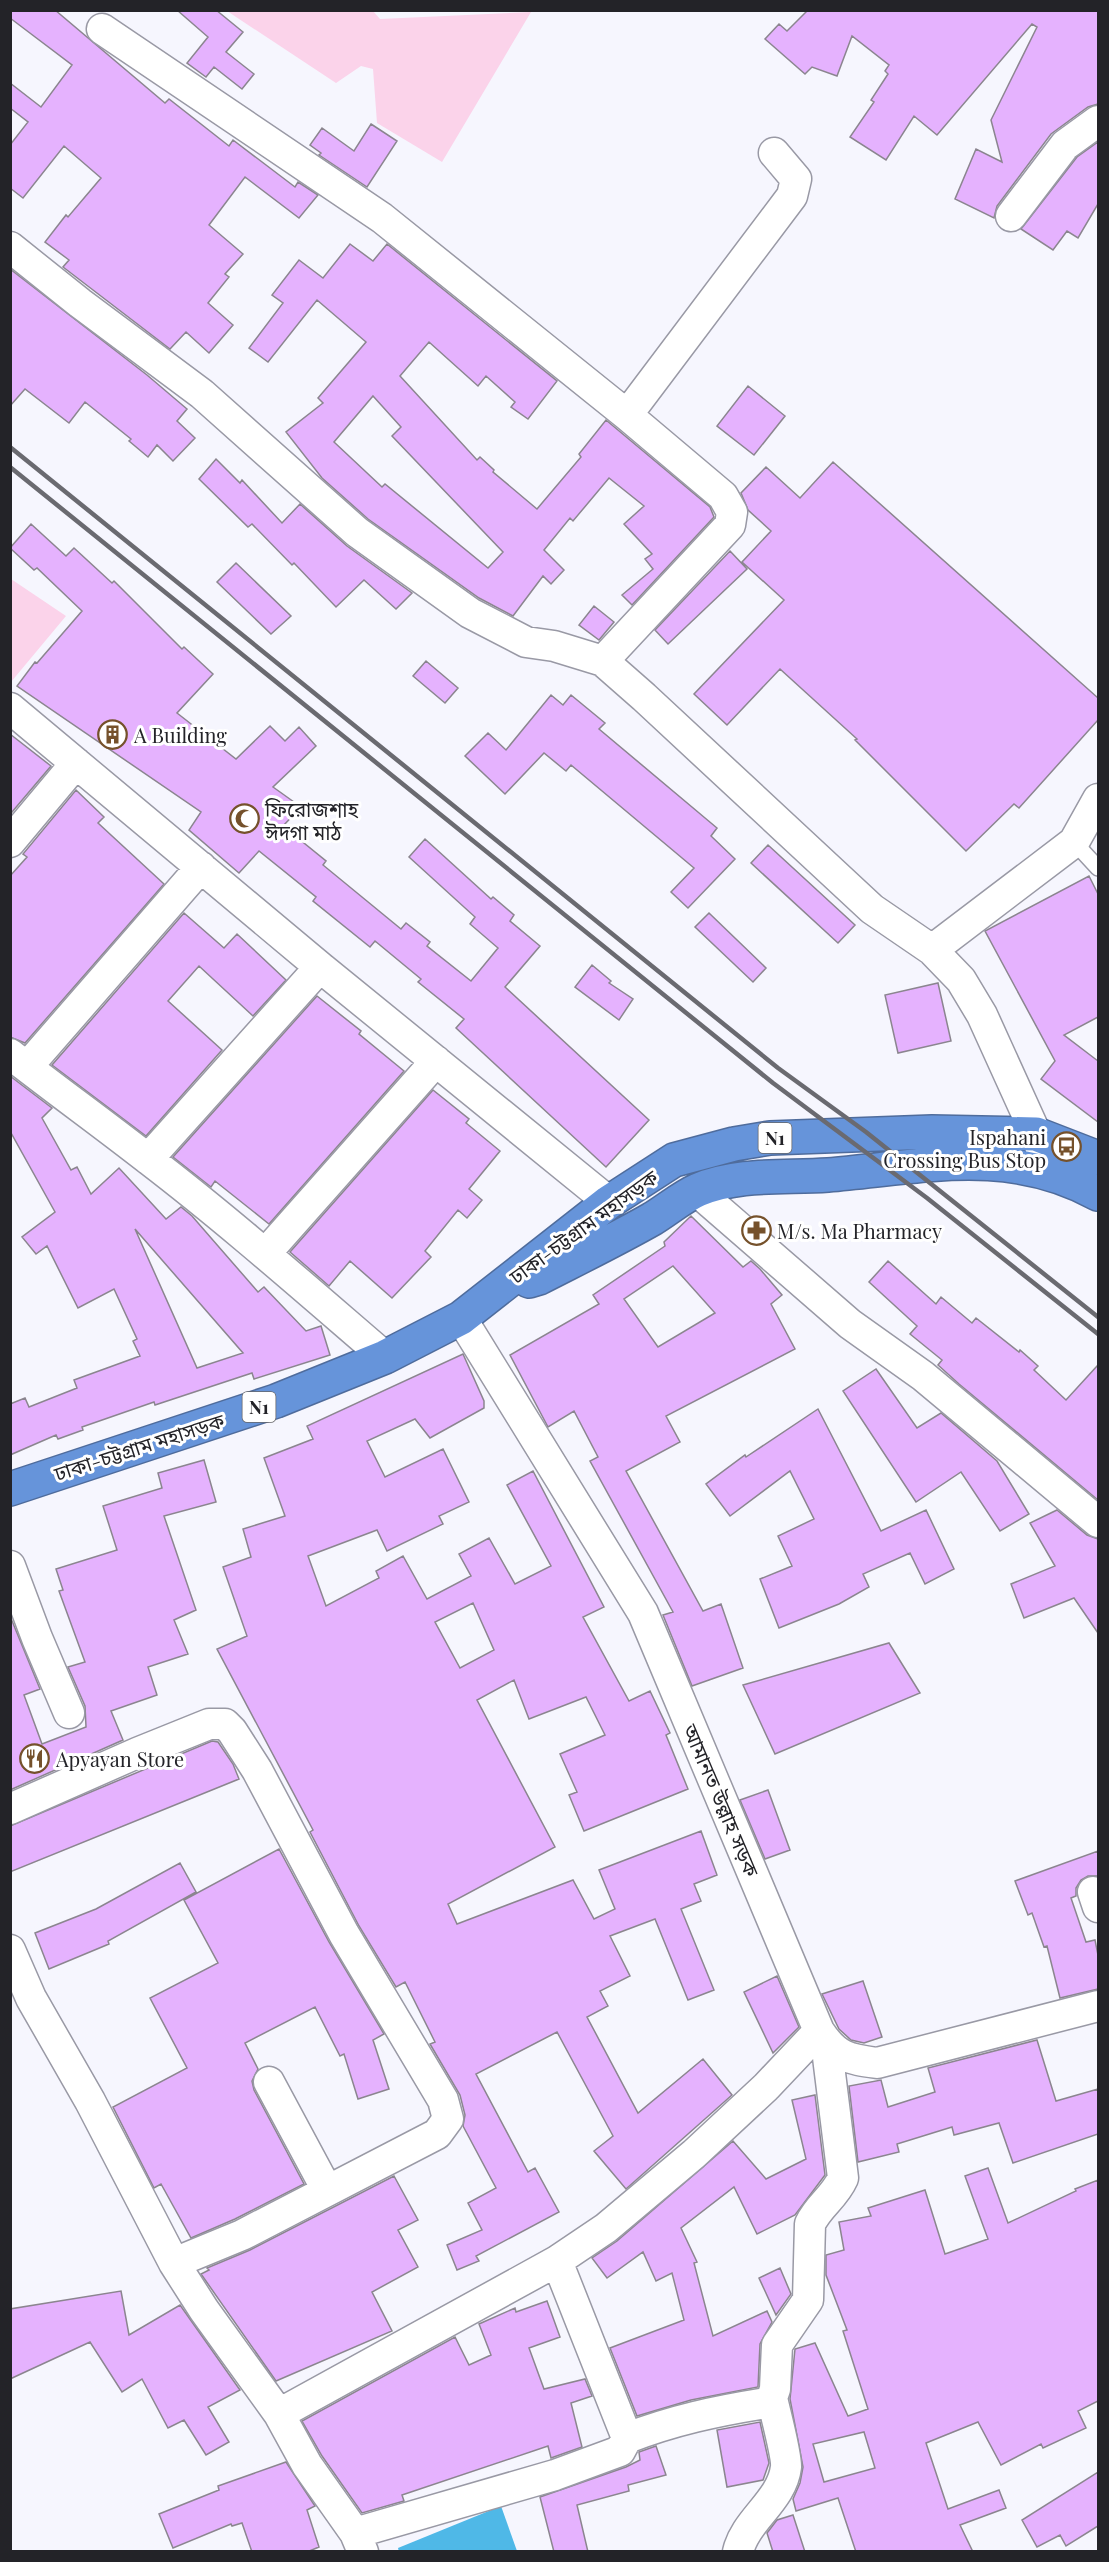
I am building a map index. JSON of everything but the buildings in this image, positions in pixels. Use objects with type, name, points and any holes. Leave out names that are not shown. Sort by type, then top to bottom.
[{"type":"highway","name":"ঢাকা-চট্টগ্রাম মহাসড়ক","points":[[10,1489],[276,1401],[384,1357],[461,1318],[609,1202],[674,1160],[734,1144],[770,1138],[932,1132],[1036,1134],[1098,1158]]},
{"type":"highway","name":"ঢাকা-চট্টগ্রাম মহাসড়ক","points":[[493,1292],[539,1278],[651,1220],[697,1191],[738,1180],[785,1175],[827,1175],[963,1161],[1018,1166],[1075,1181],[1098,1194]]},
{"type":"street","points":[[102,29],[382,218],[627,415],[723,496],[732,512],[730,525],[603,661]]},
{"type":"street","points":[[1011,216],[1065,145],[1098,121]]},
{"type":"street","points":[[627,415],[792,196],[796,179],[774,153]]},
{"type":"street","points":[[10,247],[80,303],[202,394],[357,531],[470,613],[526,642],[554,646],[603,661],[872,909],[932,950],[961,981],[982,1015],[1036,1134],[1050,1174]]},
{"type":"street","points":[[10,708],[320,967],[609,1202]]},
{"type":"street","points":[[10,842],[76,763]]},
{"type":"street","points":[[932,950],[1074,842],[1098,799]]},
{"type":"street","points":[[201,867],[19,1060],[148,1159],[265,1254],[384,1357]]},
{"type":"street","points":[[148,1159],[320,967]]},
{"type":"street","points":[[265,1254],[436,1061]]},
{"type":"street","points":[[697,1191],[850,1324],[923,1376],[1098,1522]]},
{"type":"street","name":"আমানত উল্লাহ সড়ক","points":[[461,1318],[643,1612],[822,2036],[848,2059],[877,2063],[1098,2006]]},
{"type":"street","points":[[10,1566],[69,1713]]},
{"type":"street","points":[[10,1809],[209,1724],[225,1724],[257,1770],[344,1934],[443,2100],[448,2119],[437,2134],[242,2235],[174,2263]]},
{"type":"street","points":[[10,1950],[32,1998],[90,2101],[174,2263],[204,2310],[279,2414],[307,2465],[359,2542],[620,2451],[627,2438],[679,2419],[766,2403],[772,2398]]},
{"type":"street","points":[[279,2414],[557,2261],[606,2228],[694,2154],[822,2036]]},
{"type":"street","points":[[738,2552],[741,2540],[778,2490],[786,2466],[772,2398],[775,2389],[777,2345],[808,2300],[810,2224],[816,2213],[837,2192],[843,2178],[822,2036]]},
{"type":"street","points":[[269,2082],[327,2190]]},
{"type":"street","points":[[557,2261],[627,2438]]},
{"type":"lane","points":[[1074,842],[1098,868]]},
{"type":"shaded area","points":[[227,11],[373,11],[380,19],[531,12],[442,162],[377,123],[373,69],[361,66],[336,83]]},
{"type":"shaded area","points":[[11,579],[66,616],[11,682]]},
{"type":"water","points":[[501,2506],[517,2551],[399,2552],[398,2548]]},
{"type":"railway","points":[[10,447],[778,1068],[866,1132],[1098,1317]]},
{"type":"railway","points":[[10,467],[773,1083],[927,1198],[1098,1334]]},
{"type":"place","name":"A Building","points":[[113,734]]},
{"type":"place","name":"ফিরোজশাহ ঈদগা মাঠ","points":[[244,819]]},
{"type":"place","name":"Ispahani Crossing Bus Stop","points":[[1067,1147]]},
{"type":"place","name":"M/s. Ma Pharmacy","points":[[756,1230]]},
{"type":"place","name":"Apyayan Store","points":[[35,1758]]}]
